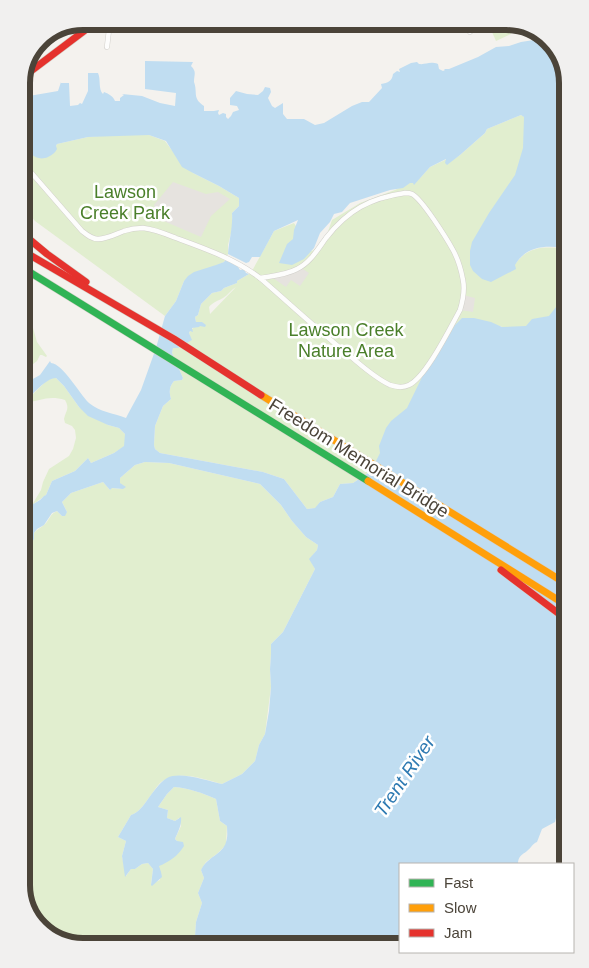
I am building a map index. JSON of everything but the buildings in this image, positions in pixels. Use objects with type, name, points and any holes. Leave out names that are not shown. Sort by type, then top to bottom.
[{"type":"main road","points":[[32,70],[84,30]]},
{"type":"main road","points":[[30,240],[135,316]]},
{"type":"main road","points":[[30,255],[135,316]]},
{"type":"main road","name":"Freedom Memorial Bridge","points":[[30,272],[559,601]]},
{"type":"main road","name":"Freedom Memorial Bridge","points":[[135,316],[559,579]]},
{"type":"main road","points":[[453,534],[559,614]]},
{"type":"street","points":[[107,47],[109,30]]},
{"type":"street","points":[[30,171],[82,231],[90,237],[106,238],[134,228],[146,228],[223,256],[260,278],[369,371],[398,387],[414,382],[422,373],[460,310],[464,290],[461,270],[453,250],[419,200],[412,195],[404,193],[372,200],[360,206],[337,225],[309,261],[297,270],[260,278]]},
{"type":"green space","points":[[496,30],[509,30],[511,34],[496,41],[492,32]]},
{"type":"green space","name":"Lawson Creek Nature Area","points":[[521,115],[534,122],[516,263],[526,253],[531,251],[543,248],[559,248],[559,315],[520,335],[500,326],[483,325],[371,471],[353,483],[340,484],[333,497],[320,502],[316,508],[307,509],[284,479],[263,472],[160,453],[155,449],[155,426],[163,406],[171,399],[170,390],[172,383],[183,378],[172,353],[173,348],[191,340],[189,333],[199,322],[196,322],[195,317],[198,315],[201,304],[212,293],[237,283],[237,281],[252,271],[274,231],[294,223],[299,231],[302,249],[312,251],[324,243],[332,220],[360,203],[420,178],[430,167],[447,159],[447,164],[485,133],[487,129]],"holes":[[[236,287],[210,314],[209,307],[225,297]]]},
{"type":"green space","name":"Lawson Creek Park","points":[[149,135],[165,141],[193,173],[239,198],[239,206],[232,213],[233,225],[228,245],[228,254],[224,262],[184,281],[176,301],[165,316],[35,221],[30,215],[30,149],[56,146],[57,144],[88,137]]},
{"type":"green space","points":[[30,318],[37,342],[47,356],[40,355],[37,361],[30,366]]},
{"type":"green space","points":[[56,378],[79,407],[108,425],[119,428],[125,434],[125,446],[91,463],[88,458],[75,471],[52,481],[46,495],[32,505],[41,490],[49,469],[69,456],[76,438],[75,430],[72,426],[65,423],[64,419],[67,408],[65,400],[49,398],[30,402],[30,397],[47,380]]},
{"type":"green space","points":[[145,462],[169,463],[260,484],[281,505],[306,537],[318,545],[317,550],[310,559],[315,569],[283,632],[271,644],[271,687],[265,734],[259,745],[255,761],[242,774],[222,784],[191,776],[167,779],[158,785],[141,808],[131,815],[118,837],[126,841],[122,856],[126,876],[131,869],[148,863],[153,869],[151,884],[160,880],[158,866],[177,841],[175,839],[181,826],[179,818],[175,821],[167,818],[168,810],[158,807],[167,794],[174,787],[195,791],[216,799],[220,821],[227,826],[226,845],[206,862],[201,870],[204,878],[198,893],[202,903],[196,922],[195,936],[191,938],[73,937],[60,933],[43,920],[35,908],[31,895],[30,545],[34,533],[45,524],[51,515],[57,511],[62,516],[67,512],[62,502],[71,493],[103,482],[110,490],[111,488],[123,489],[120,478],[135,465]]},
{"type":"shaded area","points":[[173,182],[206,194],[218,192],[230,199],[211,216],[201,237],[159,219],[154,205]]},
{"type":"shaded area","points":[[300,267],[309,273],[300,286],[291,280],[286,287],[270,276]]},
{"type":"shaded area","points":[[463,295],[475,298],[473,312],[460,310]]},
{"type":"water","points":[[536,40],[541,43],[554,60],[559,76],[559,248],[543,247],[524,254],[515,265],[516,269],[491,282],[482,279],[473,271],[470,265],[470,251],[472,242],[489,213],[515,175],[523,148],[524,117],[521,115],[487,129],[485,133],[447,165],[445,163],[446,159],[430,167],[414,185],[410,183],[403,188],[390,190],[350,203],[342,212],[334,214],[330,222],[320,233],[314,248],[304,259],[292,265],[279,263],[287,244],[293,239],[298,220],[274,231],[260,257],[252,257],[246,263],[228,254],[232,213],[239,206],[239,198],[182,167],[166,141],[149,135],[88,137],[57,144],[57,149],[48,157],[37,158],[30,154],[30,96],[58,91],[61,82],[69,83],[70,106],[82,104],[88,91],[88,73],[98,73],[101,92],[111,95],[115,101],[120,101],[120,98],[124,95],[122,94],[142,96],[175,106],[176,93],[145,89],[145,61],[193,62],[191,66],[195,72],[196,95],[204,106],[204,111],[219,110],[219,115],[226,114],[228,119],[233,112],[239,110],[237,106],[230,105],[230,98],[236,91],[258,95],[265,87],[270,88],[271,92],[268,98],[272,106],[275,108],[283,103],[283,114],[287,119],[304,119],[315,125],[324,123],[352,106],[362,102],[369,102],[382,88],[381,84],[389,81],[393,74],[397,71],[400,72],[399,69],[411,63],[435,63],[443,71],[478,57],[496,47],[509,46]]},
{"type":"water","name":"Trent River","points":[[226,259],[237,265],[240,270],[244,269],[249,274],[237,281],[237,283],[212,293],[201,304],[198,315],[195,317],[196,322],[202,322],[206,325],[205,327],[192,328],[193,332],[190,331],[189,333],[192,340],[178,348],[173,348],[172,353],[183,378],[172,383],[170,390],[171,399],[163,406],[155,426],[155,449],[160,453],[263,472],[284,479],[307,509],[315,508],[320,502],[333,497],[340,484],[353,483],[371,471],[380,453],[379,446],[386,428],[391,421],[407,408],[425,371],[455,325],[462,318],[474,318],[502,327],[526,326],[532,319],[549,316],[559,303],[559,816],[555,822],[542,829],[537,842],[521,856],[518,863],[399,863],[399,938],[191,938],[195,936],[196,922],[202,903],[198,893],[204,878],[201,870],[207,862],[222,850],[227,838],[227,826],[220,821],[216,799],[190,790],[174,787],[158,807],[168,810],[167,818],[175,821],[181,817],[175,839],[183,842],[184,846],[173,858],[159,866],[162,877],[151,885],[153,869],[148,863],[131,869],[125,877],[122,856],[126,841],[118,837],[131,815],[141,808],[162,782],[167,778],[179,776],[194,777],[222,784],[242,774],[255,761],[259,745],[265,734],[269,711],[271,644],[283,632],[315,569],[309,559],[317,550],[318,545],[306,537],[281,505],[260,484],[169,463],[145,462],[135,465],[120,478],[120,483],[126,487],[123,489],[112,488],[110,490],[103,482],[71,493],[62,502],[67,512],[65,516],[62,516],[57,511],[52,513],[44,525],[34,533],[34,539],[30,545],[30,506],[46,495],[52,481],[75,471],[88,458],[91,463],[114,453],[124,446],[125,434],[119,428],[88,416],[56,378],[48,381],[30,397],[30,381],[40,375],[50,361],[66,373],[93,406],[126,418],[141,390],[165,316],[176,301],[184,281],[194,272],[224,262]]},
{"type":"traffic: fast","points":[[30,272],[368,481]]},
{"type":"traffic: slow","points":[[261,395],[559,579]]},
{"type":"traffic: slow","points":[[368,481],[559,601]]},
{"type":"traffic: jam","points":[[32,70],[85,30]]},
{"type":"traffic: jam","points":[[30,240],[86,282]]},
{"type":"traffic: jam","points":[[30,255],[174,339],[261,395]]},
{"type":"traffic: jam","points":[[501,570],[559,614]]}]
